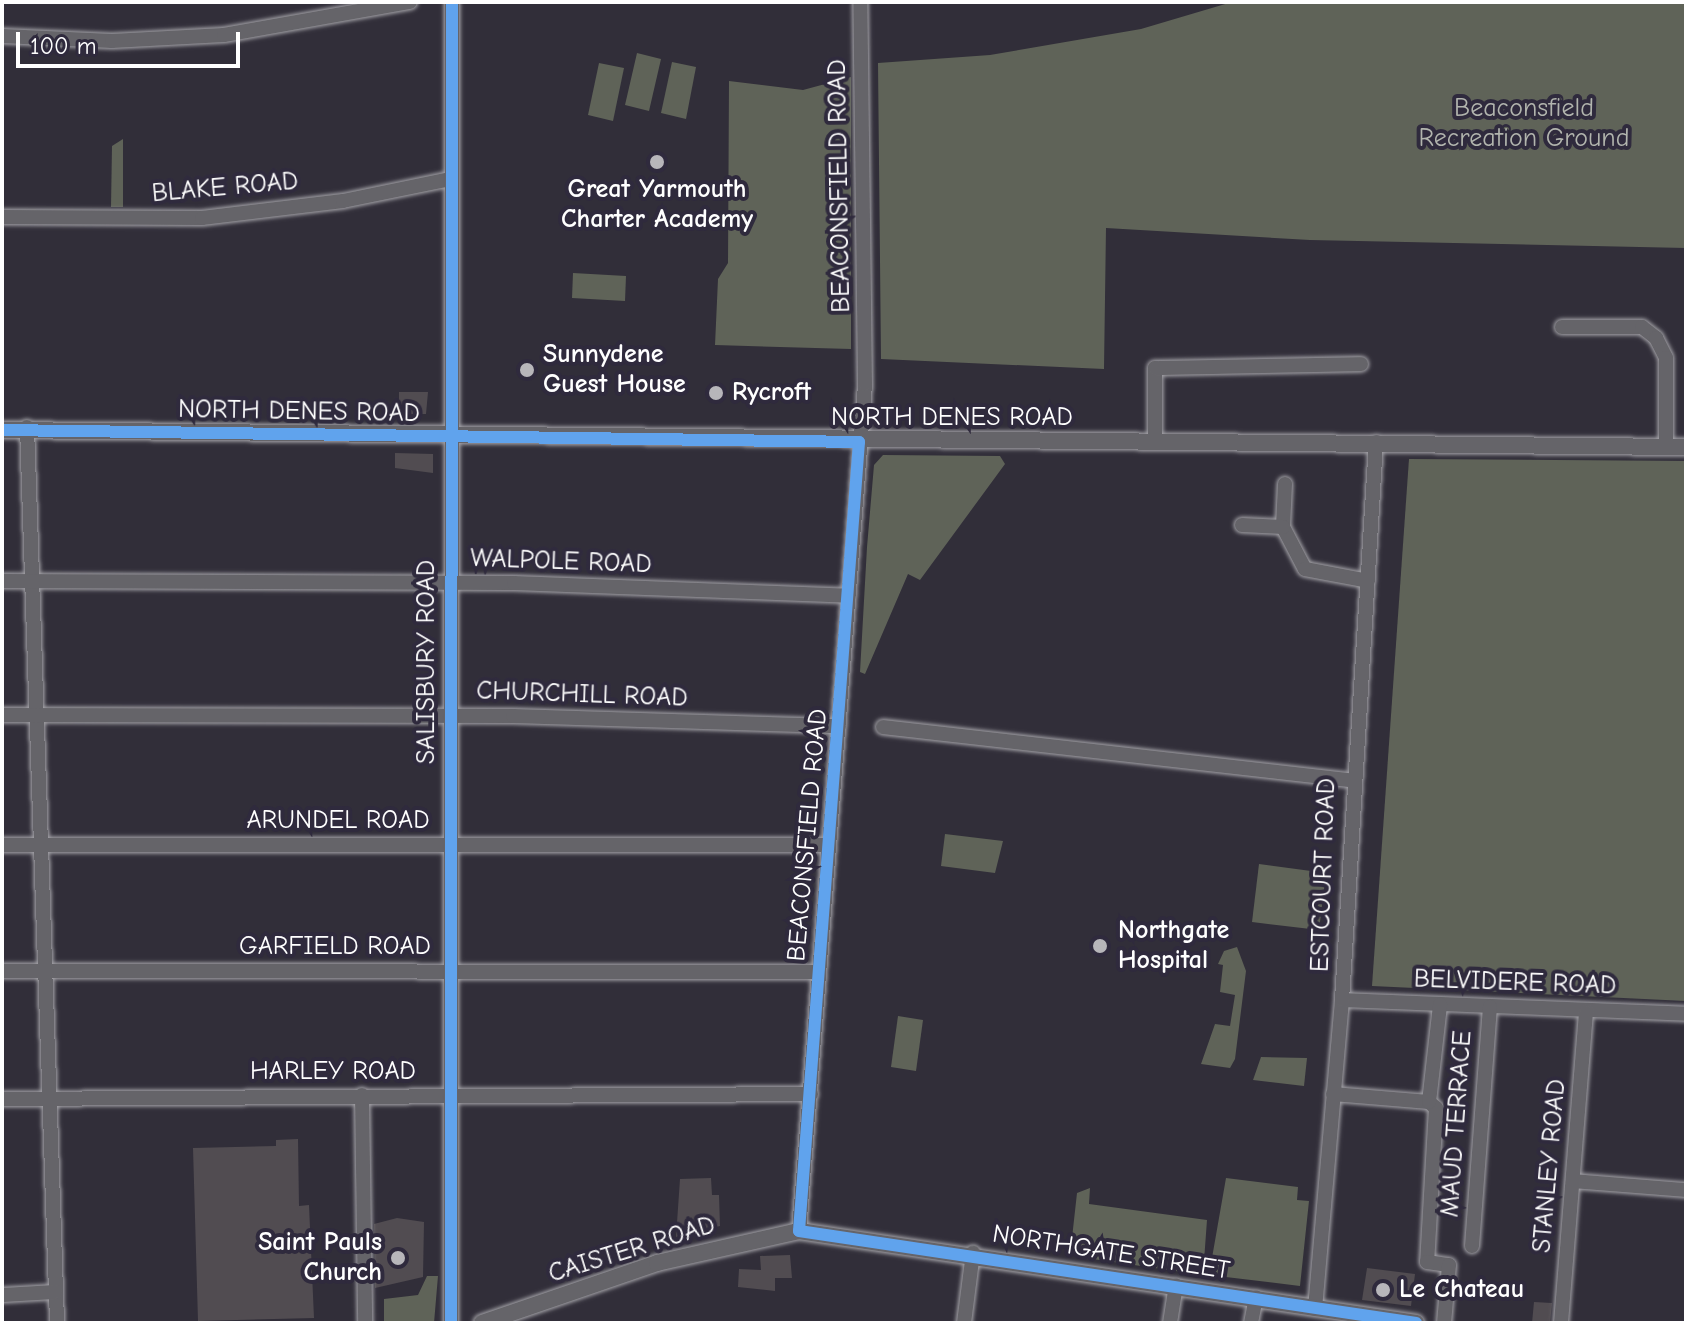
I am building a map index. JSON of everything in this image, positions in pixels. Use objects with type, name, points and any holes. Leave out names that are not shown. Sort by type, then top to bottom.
[{"type":"street","points":[[2,36],[112,41],[224,35],[410,2]]},
{"type":"street","name":"SALISBURY ROAD","points":[[451,1323],[448,583],[452,436],[452,2]]},
{"type":"street","name":"BEACONSFIELD ROAD","points":[[799,1231],[859,442],[867,229],[860,2]]},
{"type":"street","name":"BLAKE ROAD","points":[[2,217],[202,218],[343,201],[450,179]]},
{"type":"street","points":[[1562,327],[1642,327],[1656,338],[1666,358],[1666,447]]},
{"type":"street","points":[[1155,442],[1155,368],[1361,364]]},
{"type":"street","points":[[27,427],[47,1097],[57,1323]]},
{"type":"street","name":"NORTH DENES ROAD","points":[[2,430],[27,427],[859,442],[1376,442],[1686,447]]},
{"type":"street","name":"ESTCOURT ROAD","points":[[1315,1309],[1356,808],[1351,780],[1376,442]]},
{"type":"street","points":[[1285,484],[1283,527],[1313,574],[1368,581]]},
{"type":"street","points":[[1242,525],[1283,527]]},
{"type":"street","name":"WALPOLE ROAD","points":[[2,581],[448,583],[849,596]]},
{"type":"street","name":"CHURCHILL ROAD","points":[[2,715],[448,716],[839,726]]},
{"type":"street","points":[[883,727],[1351,780]]},
{"type":"street","name":"ARUNDEL ROAD","points":[[2,845],[828,845]]},
{"type":"street","name":"GARFIELD ROAD","points":[[2,971],[819,972]]},
{"type":"street","name":"BELVIDERE ROAD","points":[[1342,1000],[1686,1014]]},
{"type":"street","points":[[1429,1102],[1440,1005]]},
{"type":"street","name":"MAUD TERRACE","points":[[1472,1246],[1490,1007]]},
{"type":"street","name":"STANLEY ROAD","points":[[1561,1323],[1586,1012]]},
{"type":"street","name":"HARLEY ROAD","points":[[2,1099],[811,1094]]},
{"type":"street","points":[[1333,1094],[1429,1102],[1436,1108],[1427,1262],[1449,1265],[1444,1323]]},
{"type":"street","points":[[362,1095],[365,1323]]},
{"type":"street","points":[[1573,1181],[1686,1190]]},
{"type":"street","name":"NORTHGATE STREET","points":[[799,1231],[973,1253],[1415,1323]]},
{"type":"street","name":"CAISTER ROAD","points":[[482,1323],[657,1263],[799,1231]]},
{"type":"street","points":[[964,1323],[973,1253]]},
{"type":"street","points":[[1170,1323],[1176,1285]]},
{"type":"street","points":[[2,1295],[56,1292]]},
{"type":"street","points":[[1251,1323],[1256,1297]]},
{"type":"green space","name":"Beaconsfield Recreation Ground","points":[[1232,2],[1686,2],[1686,248],[1310,240],[1106,228],[1104,369],[881,359],[878,63],[990,55],[1141,29]]},
{"type":"green space","points":[[637,53],[661,59],[649,111],[625,105]]},
{"type":"green space","points":[[672,62],[696,67],[686,119],[661,113]]},
{"type":"green space","points":[[599,63],[624,68],[613,121],[588,115]]},
{"type":"green space","points":[[851,77],[851,349],[715,345],[718,279],[728,263],[729,81],[803,90]]},
{"type":"green space","points":[[123,139],[123,207],[111,207],[112,146]]},
{"type":"green space","points":[[573,273],[626,276],[625,301],[572,298]]},
{"type":"green space","points":[[883,455],[1000,456],[1005,464],[920,580],[908,574],[865,674],[860,672],[867,547],[874,465]]},
{"type":"green space","points":[[1409,459],[1686,461],[1686,1001],[1372,986]]},
{"type":"green space","points":[[945,834],[1003,841],[995,873],[941,866]]},
{"type":"green space","points":[[1259,864],[1326,873],[1319,930],[1252,922]]},
{"type":"green space","points":[[1237,947],[1246,971],[1235,1059],[1230,1068],[1201,1064],[1215,1024],[1230,1026],[1235,995],[1220,992],[1223,965],[1218,964],[1224,951]]},
{"type":"green space","points":[[898,1016],[923,1020],[916,1071],[891,1067]]},
{"type":"green space","points":[[1261,1057],[1307,1058],[1304,1086],[1253,1080]]},
{"type":"green space","points":[[1226,1178],[1298,1187],[1297,1200],[1309,1201],[1300,1286],[1209,1275]]},
{"type":"green space","points":[[1090,1188],[1089,1204],[1207,1220],[1203,1275],[1079,1257],[1071,1247],[1077,1193]]},
{"type":"green space","points":[[427,1276],[438,1276],[434,1323],[384,1323],[384,1299],[418,1295]]},
{"type":"building","points":[[399,392],[428,392],[426,414],[399,414]]},
{"type":"building","points":[[395,453],[433,454],[433,473],[395,468]]},
{"type":"building","points":[[298,1139],[299,1206],[309,1205],[314,1318],[198,1321],[193,1148],[276,1146],[276,1140]]},
{"type":"building","points":[[711,1178],[712,1195],[719,1195],[720,1226],[676,1237],[680,1179]]},
{"type":"building","name":"Saint Pauls Church","points":[[397,1218],[424,1222],[423,1277],[375,1288],[374,1224]]},
{"type":"building","points":[[790,1255],[792,1278],[775,1278],[775,1291],[738,1287],[739,1269],[761,1270],[760,1256]]},
{"type":"building","points":[[1367,1268],[1415,1274],[1411,1306],[1362,1300]]},
{"type":"building","points":[[1534,1302],[1552,1303],[1550,1323],[1532,1323]]},
{"type":"cycle path","points":[[451,1323],[452,2]]},
{"type":"cycle path","points":[[2,430],[859,442],[799,1231],[1416,1323]]},
{"type":"place","name":"Great Yarmouth Charter Academy","points":[[657,162]]},
{"type":"place","name":"Sunnydene Guest House","points":[[527,370]]},
{"type":"place","name":"Rycroft","points":[[716,393]]},
{"type":"place","name":"Northgate Hospital","points":[[1100,946]]},
{"type":"place","name":"Saint Pauls Church","points":[[398,1258]]},
{"type":"place","name":"Le Chateau","points":[[1383,1290]]}]
